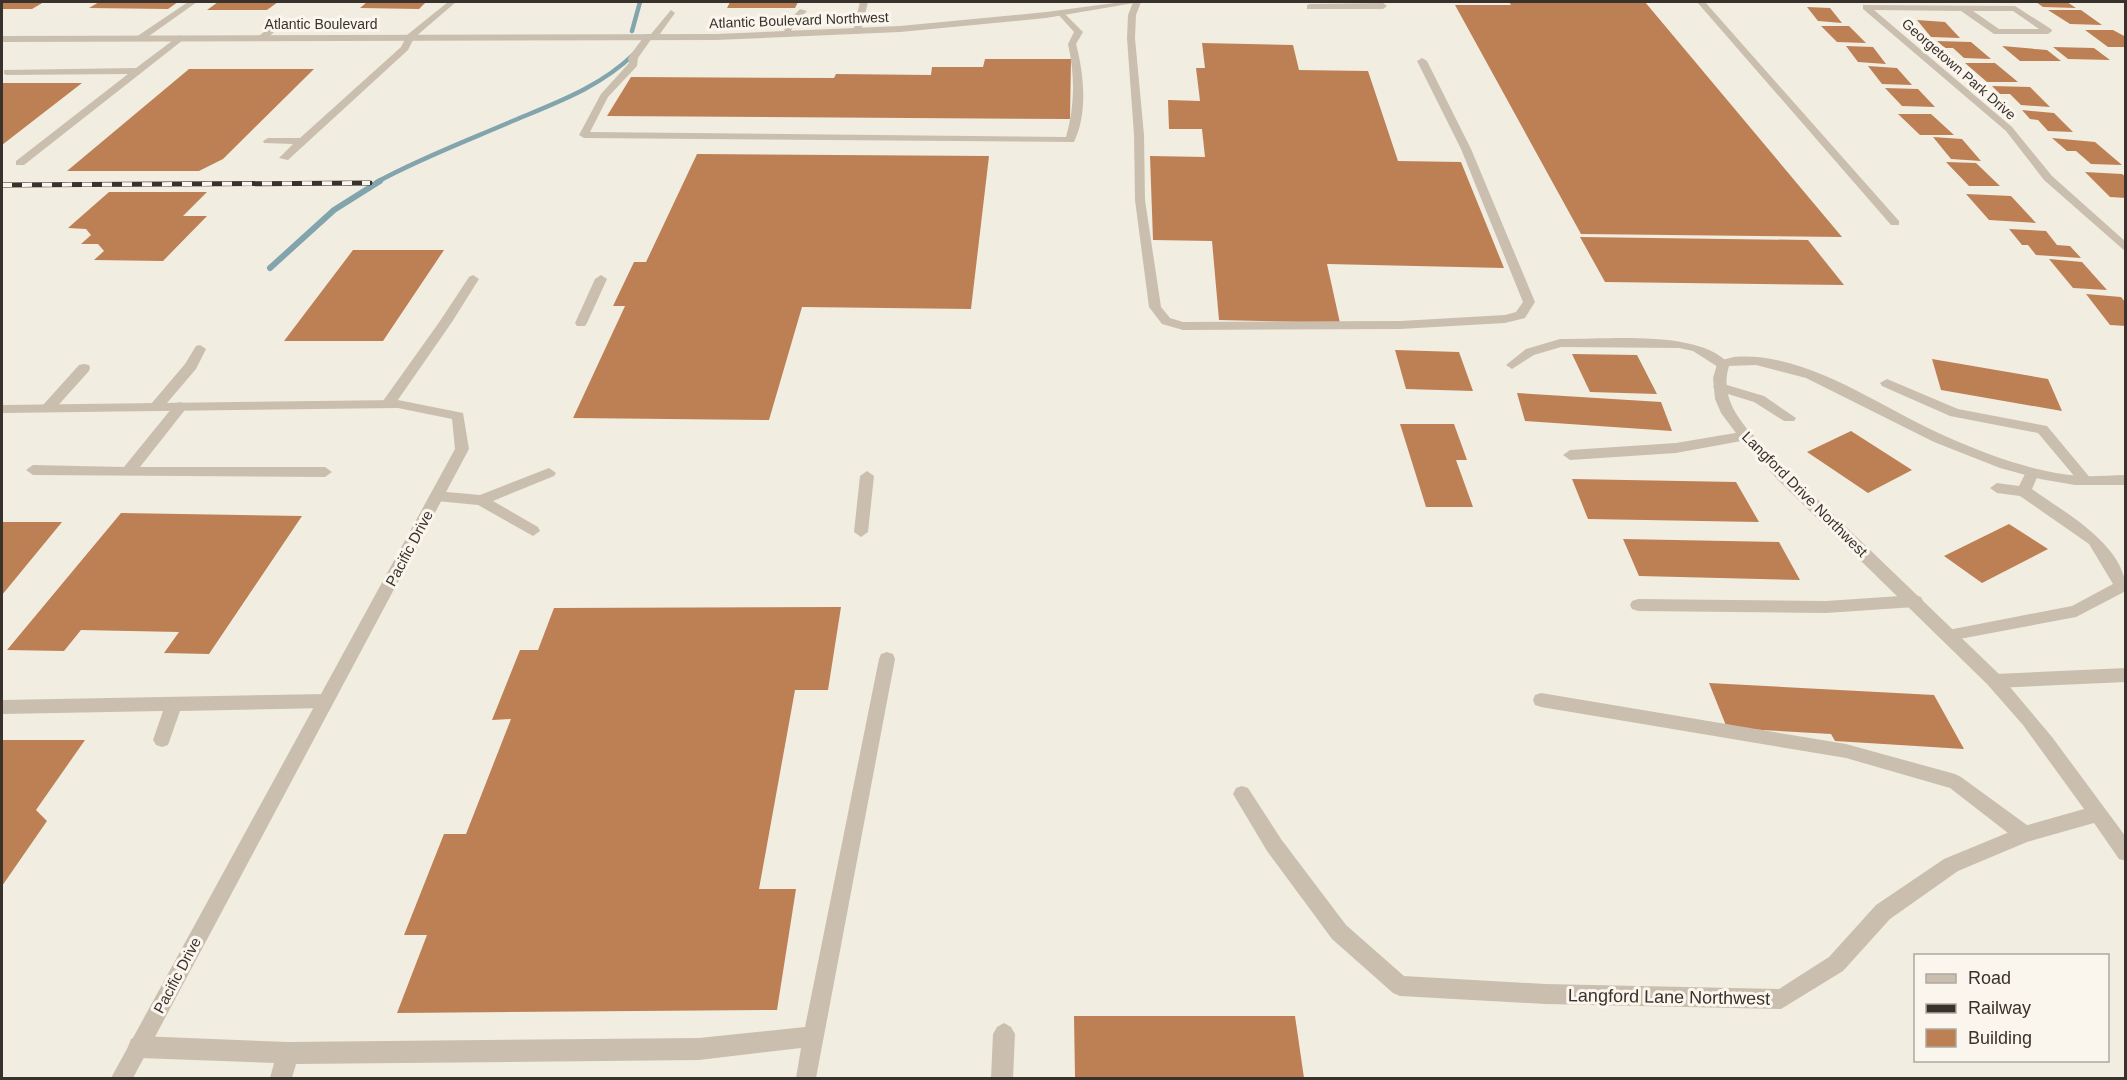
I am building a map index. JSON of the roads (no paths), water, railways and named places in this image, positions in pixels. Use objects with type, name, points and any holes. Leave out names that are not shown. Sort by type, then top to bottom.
[{"type":"street","points":[[165,18],[167,13],[183,2]]},
{"type":"street","points":[[139,39],[165,18],[193,2]]},
{"type":"street","points":[[284,158],[405,48],[411,37],[452,2]]},
{"type":"street","points":[[857,31],[864,2]]},
{"type":"street","points":[[1131,2],[1131,38],[1139,135],[1140,200],[1155,307],[1161,320],[1169,324],[1194,326],[1400,325],[1505,319],[1521,315],[1529,302],[1466,149],[1422,61]]},
{"type":"street","name":"Atlantic Boulevard Northwest","points":[[648,36],[716,37],[900,29],[1061,13],[1131,2]]},
{"type":"street","points":[[1701,2],[1895,223]]},
{"type":"street","points":[[1310,7],[1382,5]]},
{"type":"street","name":"Georgetown Park Drive","points":[[1963,8],[1997,32],[2048,32],[2015,9],[1963,8],[1866,7],[2009,129],[2048,178],[2126,249]]},
{"type":"street","points":[[787,34],[789,24],[803,11]]},
{"type":"street","points":[[671,13],[648,36],[633,58],[634,64],[620,75],[588,123],[584,135],[1070,140],[1078,117],[1077,62],[1072,44],[1079,32],[1061,13]]},
{"type":"street","points":[[262,38],[278,25]]},
{"type":"street","name":"Atlantic Boulevard","points":[[2,39],[648,36]]},
{"type":"street","points":[[20,163],[180,38]]},
{"type":"street","points":[[7,72],[138,71]]},
{"type":"street","points":[[268,141],[303,141]]},
{"type":"street","points":[[388,404],[446,322],[473,279]]},
{"type":"street","points":[[581,323],[601,279]]},
{"type":"street","points":[[1512,365],[1530,352],[1560,342],[1679,344],[1697,348],[1724,364],[1737,359],[1753,360],[1811,375],[1974,454],[2032,472],[2085,480],[2126,480]]},
{"type":"street","points":[[156,407],[191,366],[200,349]]},
{"type":"street","name":"Langford Drive Northwest","points":[[1724,364],[1719,376],[1720,387],[1722,399],[1731,418],[1795,488],[1915,601],[1995,681],[2048,743],[2126,853]]},
{"type":"street","points":[[48,408],[84,368]]},
{"type":"street","points":[[1887,383],[1955,413],[2042,429],[2085,480]]},
{"type":"street","points":[[1720,387],[1759,399],[1789,418]]},
{"type":"street","name":"Pacific Drive","points":[[2,409],[388,404],[458,416],[462,449],[122,1078]]},
{"type":"street","points":[[128,472],[181,406]]},
{"type":"street","points":[[1570,455],[1676,448],[1747,435]]},
{"type":"street","points":[[33,470],[325,472]]},
{"type":"street","points":[[2024,490],[2032,472]]},
{"type":"street","points":[[481,500],[549,473]]},
{"type":"street","points":[[861,531],[867,476]]},
{"type":"street","points":[[1949,635],[2076,611],[2121,586],[2094,540],[2024,490],[1997,488]]},
{"type":"street","points":[[436,496],[481,500],[533,531]]},
{"type":"street","points":[[1638,605],[1826,607],[1915,601]]},
{"type":"street","points":[[806,1076],[886,659]]},
{"type":"street","points":[[1995,681],[2126,675]]},
{"type":"street","points":[[1541,700],[1846,751],[1955,782],[2024,834]]},
{"type":"street","points":[[2,707],[326,701]]},
{"type":"street","points":[[162,740],[174,704]]},
{"type":"street","name":"Langford Lane Northwest","points":[[1242,794],[1274,845],[1339,932],[1400,986],[1545,994],[1781,999],[1836,964],[1883,912],[1951,865],[2024,834],[2097,814]]},
{"type":"street","points":[[1002,1078],[1004,1034]]},
{"type":"street","points":[[139,1047],[288,1053],[699,1049],[815,1036]]},
{"type":"street","points":[[282,1078],[288,1053]]},
{"type":"waterway","points":[[632,31],[640,2]]},
{"type":"waterway","points":[[377,182],[428,157],[578,93],[607,76],[634,54]]},
{"type":"waterway","points":[[270,268],[334,210],[380,181]]},
{"type":"railway","points":[[2,185],[370,183]]}]
